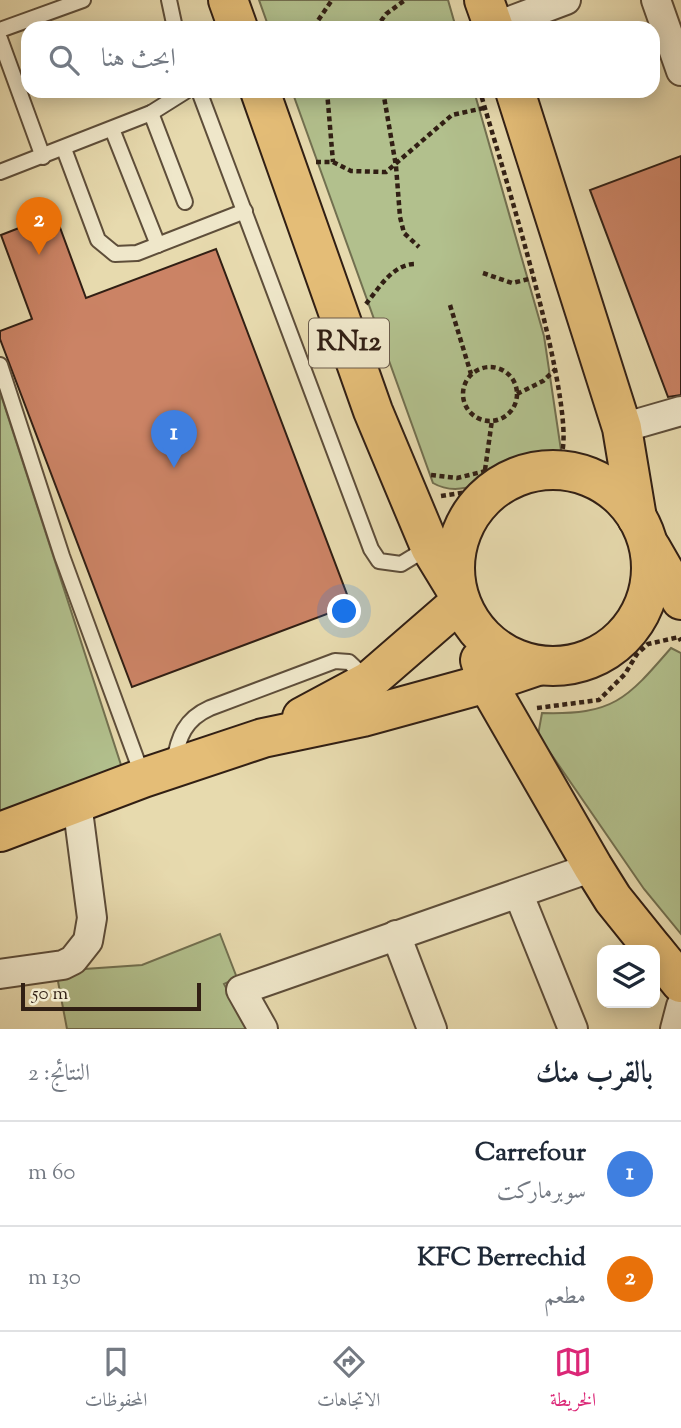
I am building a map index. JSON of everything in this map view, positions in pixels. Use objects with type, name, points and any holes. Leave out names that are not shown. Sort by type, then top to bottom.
[{"type":"main road","points":[[228,0],[236,21]]},
{"type":"main road","points":[[484,0],[492,21]]},
{"type":"main road","name":"RN12","points":[[262,98],[373,411],[430,547],[461,603],[487,683],[593,867],[613,899],[649,945]]},
{"type":"main road","points":[[0,832],[158,773],[263,738],[363,717],[487,683],[537,666],[563,666],[589,660],[611,649],[630,631],[644,609],[651,584],[622,428],[500,100]]},
{"type":"main road","points":[[537,666],[505,650],[461,603],[456,551],[463,527],[477,505],[496,488],[519,475],[544,469],[570,471],[595,478],[617,492],[643,530],[681,600]]},
{"type":"main road","points":[[263,738],[369,681],[461,603]]},
{"type":"main road","name":"RN12","points":[[660,958],[681,983]]},
{"type":"street","points":[[512,21],[566,0]]},
{"type":"street","points":[[656,0],[681,71]]},
{"type":"street","points":[[622,428],[681,411]]},
{"type":"street","points":[[0,974],[63,965],[73,960],[88,942],[92,918],[77,803]]},
{"type":"street","points":[[263,1029],[241,990],[593,867]]},
{"type":"street","points":[[519,895],[573,1029]]},
{"type":"street","points":[[396,934],[432,1029]]},
{"type":"street","points":[[675,1029],[681,1006]]},
{"type":"lane","points":[[25,21],[83,0]]},
{"type":"lane","points":[[169,0],[174,21]]},
{"type":"lane","points":[[0,30],[21,22]]},
{"type":"lane","points":[[0,39],[21,97]]},
{"type":"lane","points":[[22,98],[43,157]]},
{"type":"lane","points":[[0,172],[151,113],[175,98]]},
{"type":"lane","points":[[202,98],[371,549],[379,561],[401,564],[430,547]]},
{"type":"lane","points":[[151,113],[186,202]]},
{"type":"lane","points":[[112,129],[158,245]]},
{"type":"lane","points":[[64,149],[103,246],[122,256],[245,211]]},
{"type":"lane","points":[[0,365],[62,556],[158,773]]},
{"type":"lane","points":[[158,773],[184,729],[200,713],[335,661],[349,662],[369,681]]},
{"type":"path","points":[[318,21],[332,0]]},
{"type":"path","points":[[381,21],[403,0]]},
{"type":"path","points":[[328,98],[333,162]]},
{"type":"path","points":[[384,98],[396,166],[400,217],[404,233],[419,247]]},
{"type":"path","points":[[308,163],[333,162],[351,171],[386,172],[452,115],[500,100],[533,278],[556,369],[562,410],[562,457]]},
{"type":"path","points":[[360,310],[393,271],[405,264],[414,264]]},
{"type":"path","points":[[483,273],[512,282],[533,278]]},
{"type":"path","points":[[450,305],[471,374]]},
{"type":"path","points":[[517,394],[506,372],[485,367],[471,374],[463,391],[464,403],[474,415],[492,420],[509,413],[517,394],[543,381],[556,369]]},
{"type":"path","points":[[485,470],[492,420]]},
{"type":"path","points":[[419,476],[457,478],[506,466],[520,458],[562,457]]},
{"type":"path","points":[[430,494],[448,497],[473,491],[562,457]]},
{"type":"path","points":[[534,709],[599,700],[625,674],[648,643],[678,636],[681,641]]},
{"type":"green space","points":[[259,0],[448,0],[454,21],[266,21]]},
{"type":"green space","points":[[295,98],[476,98],[544,336],[562,457],[521,467],[474,486],[454,489],[433,483]]},
{"type":"green space","points":[[0,392],[122,768],[0,813]]},
{"type":"green space","points":[[671,648],[681,653],[681,934],[644,889],[538,735],[542,713],[586,711],[616,701],[642,680]]},
{"type":"green space","points":[[220,934],[237,978],[224,984],[248,1029],[67,1029],[56,971],[142,965]]},
{"type":"building","points":[[681,156],[681,395],[668,397],[590,190]]},
{"type":"building","points":[[55,214],[86,298],[216,249],[351,605],[132,687],[0,339],[0,331],[32,319],[1,235]]},
{"type":"place","name":"KFC Berrechid","points":[[39,255]]},
{"type":"place","name":"Carrefour","points":[[174,468]]}]
